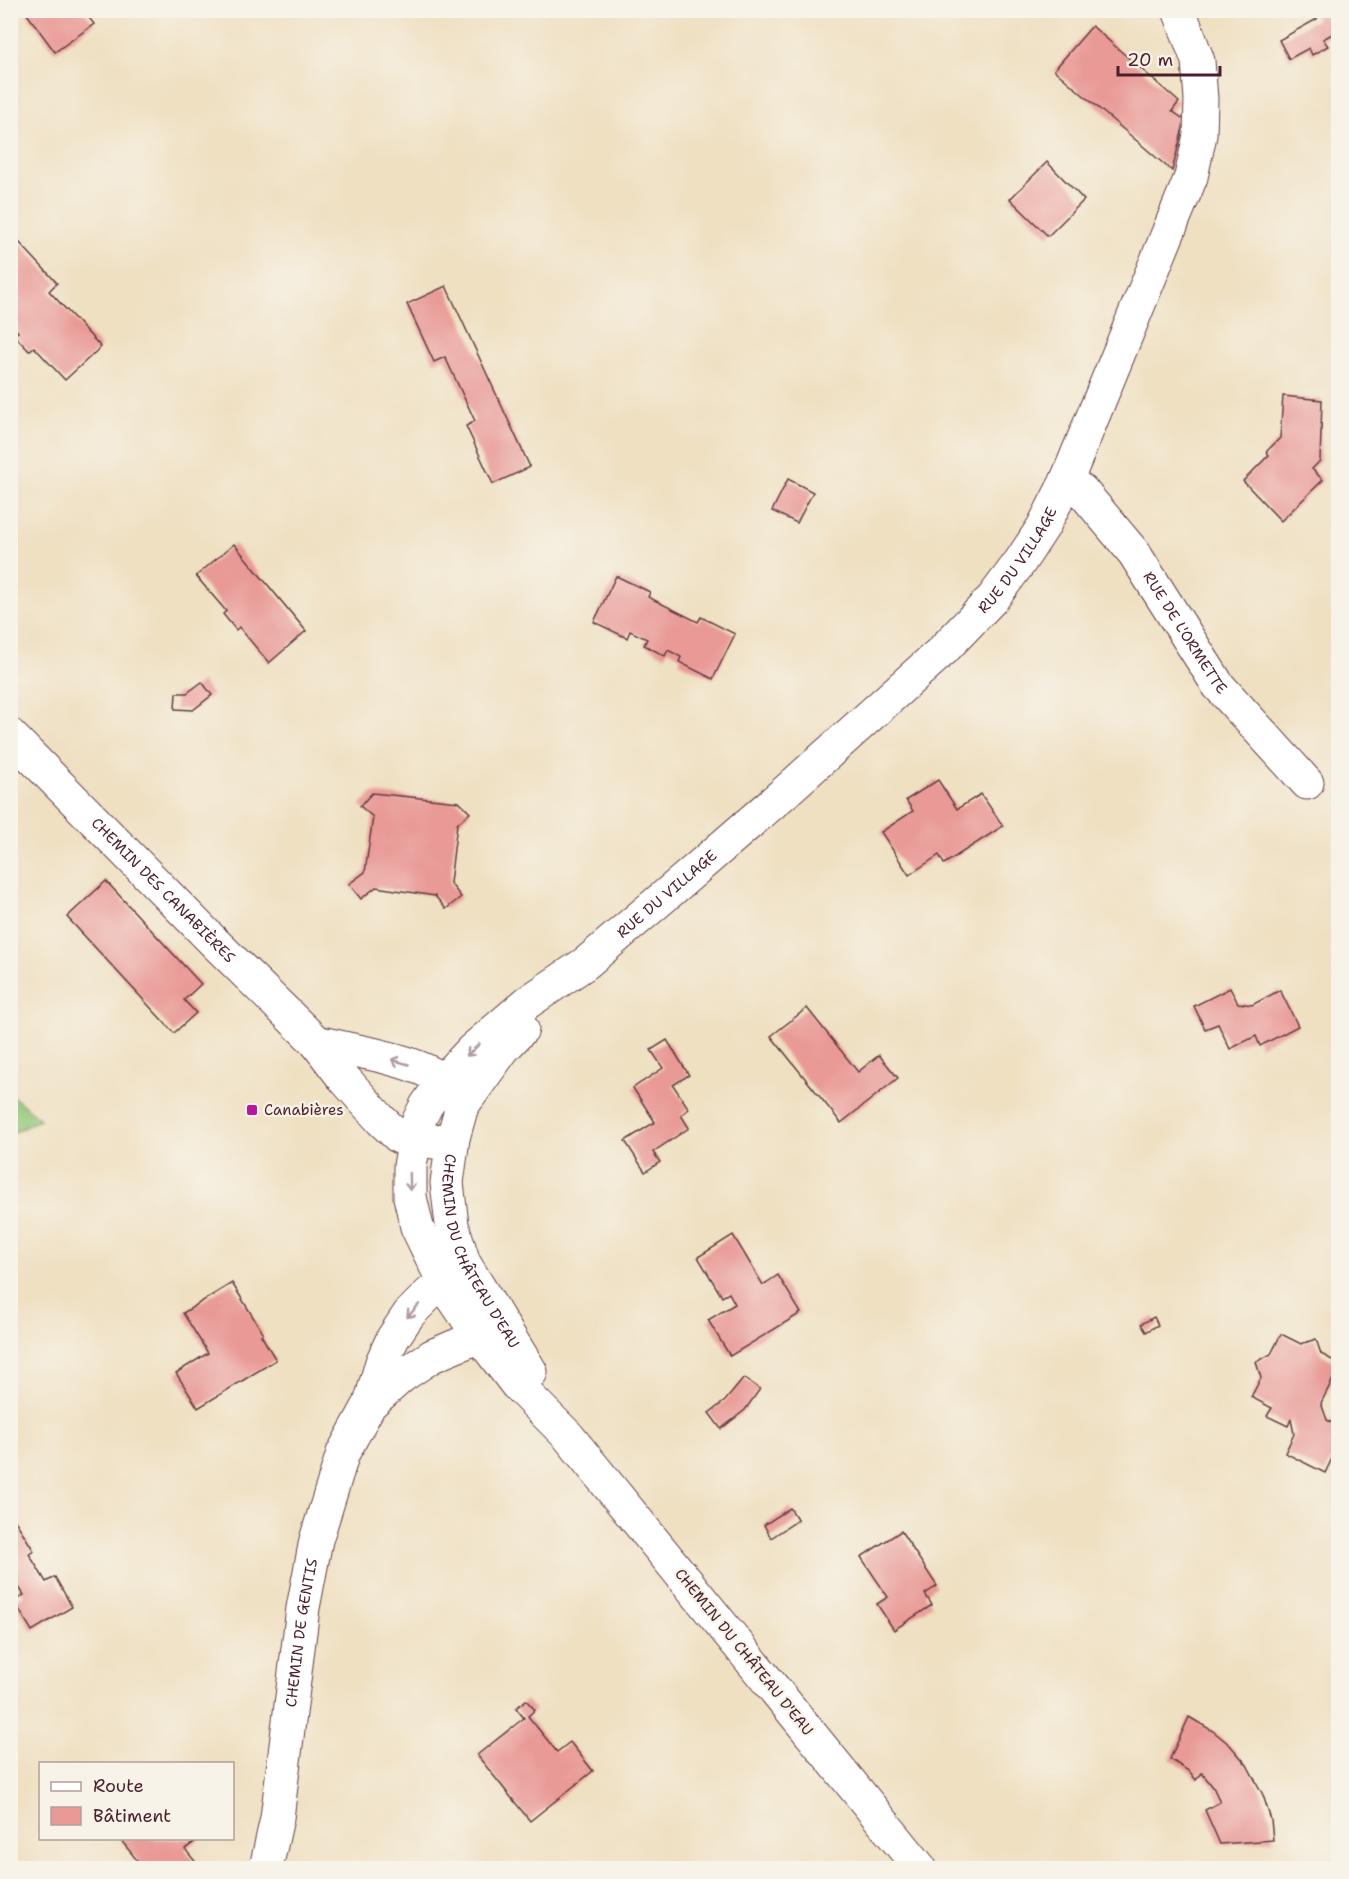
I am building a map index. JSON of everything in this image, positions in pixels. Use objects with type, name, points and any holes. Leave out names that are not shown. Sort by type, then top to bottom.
[{"type":"street","name":"RUE DU VILLAGE","points":[[457,1122],[503,1049],[586,963],[784,793],[942,650],[993,598],[1043,527],[1066,482],[1191,177],[1200,135],[1201,99],[1198,61],[1179,10]]},
{"type":"street","name":"RUE DE L'ORMETTE","points":[[1066,482],[1082,492],[1134,553],[1218,685],[1306,783]]},
{"type":"street","name":"CHEMIN DES CANABIÈRES","points":[[10,735],[316,1042],[342,1076],[399,1137],[433,1142],[457,1122]]},
{"type":"street","name":"RUE DU VILLAGE","points":[[434,1093],[472,1050],[528,1002],[586,963]]},
{"type":"street","points":[[316,1042],[398,1061],[422,1069],[434,1093],[457,1122]]},
{"type":"street","name":"CHEMIN DU CHÂTEAU D'EAU","points":[[434,1093],[418,1122],[410,1166],[410,1197],[417,1227],[446,1287],[477,1333],[517,1385],[568,1436],[921,1869]]},
{"type":"street","name":"CHEMIN DU CHÂTEAU D'EAU","points":[[457,1122],[447,1183],[452,1225],[464,1263],[568,1436]]},
{"type":"street","points":[[446,1287],[483,1295],[477,1333]]},
{"type":"street","name":"CHEMIN DE GENTIS","points":[[266,1869],[277,1818],[303,1608],[316,1540],[343,1453],[370,1404],[382,1362],[393,1338],[409,1314],[430,1293],[446,1287]]},
{"type":"street","name":"CHEMIN DE GENTIS","points":[[370,1404],[402,1376],[432,1356],[470,1340],[477,1333]]},
{"type":"green space","points":[[11,1095],[40,1119],[11,1134]]},
{"type":"building","points":[[24,10],[83,10],[94,24],[55,52]]},
{"type":"building","points":[[1312,10],[1338,10],[1338,31],[1323,39],[1328,46],[1312,55],[1309,48],[1289,59],[1279,40],[1317,19]]},
{"type":"building","points":[[1092,26],[1179,102],[1172,111],[1185,120],[1172,171],[1054,70]]},
{"type":"building","points":[[1047,162],[1084,200],[1048,236],[1010,199]]},
{"type":"building","points":[[20,243],[57,283],[49,291],[101,347],[65,380],[34,347],[29,351],[14,335],[18,332],[10,323],[10,251]]},
{"type":"building","points":[[446,286],[530,467],[493,484],[466,426],[475,421],[445,357],[434,362],[407,304]]},
{"type":"building","points":[[1283,396],[1322,400],[1320,461],[1312,469],[1323,480],[1281,521],[1243,481],[1269,455],[1266,452],[1280,438]]},
{"type":"building","points":[[788,479],[813,492],[797,523],[772,511]]},
{"type":"building","points":[[234,544],[306,631],[269,663],[239,627],[236,630],[223,614],[226,611],[196,576]]},
{"type":"building","points":[[616,576],[650,592],[648,597],[698,622],[701,617],[735,634],[713,679],[679,662],[681,657],[668,650],[665,656],[644,645],[647,639],[630,631],[627,638],[594,622]]},
{"type":"building","points":[[202,682],[212,695],[193,710],[175,709],[176,693],[187,693]]},
{"type":"building","points":[[938,780],[957,809],[981,794],[1003,826],[944,864],[939,855],[909,875],[881,832],[913,811],[906,800]]},
{"type":"building","points":[[372,793],[459,802],[470,813],[457,824],[450,883],[461,897],[446,909],[435,896],[376,887],[361,899],[349,884],[365,872],[373,817],[360,806]]},
{"type":"building","points":[[106,881],[201,984],[184,1000],[196,1013],[174,1033],[67,917]]},
{"type":"building","points":[[1230,988],[1238,1003],[1252,1005],[1280,990],[1298,1026],[1260,1046],[1256,1036],[1230,1049],[1218,1024],[1205,1029],[1194,1006]]},
{"type":"building","points":[[807,1008],[858,1072],[879,1055],[898,1078],[841,1123],[771,1036]]},
{"type":"building","points":[[667,1040],[689,1075],[673,1085],[689,1109],[681,1115],[689,1128],[653,1152],[660,1162],[645,1172],[625,1141],[655,1122],[633,1088],[663,1068],[651,1050]]},
{"type":"building","points":[[733,1235],[763,1285],[778,1275],[801,1313],[730,1356],[708,1320],[735,1304],[729,1293],[722,1297],[698,1257]]},
{"type":"building","points":[[232,1283],[263,1333],[261,1335],[276,1360],[198,1408],[176,1373],[208,1353],[183,1313]]},
{"type":"building","points":[[1154,1317],[1158,1325],[1146,1332],[1141,1324]]},
{"type":"building","points":[[1281,1334],[1301,1344],[1316,1339],[1321,1354],[1338,1363],[1338,1369],[1321,1403],[1327,1420],[1338,1426],[1338,1446],[1325,1473],[1285,1453],[1294,1434],[1291,1419],[1288,1426],[1267,1416],[1272,1408],[1251,1397],[1261,1378],[1256,1362],[1271,1354]]},
{"type":"building","points":[[744,1378],[760,1389],[745,1410],[721,1429],[709,1413],[725,1401]]},
{"type":"building","points":[[790,1508],[798,1520],[771,1538],[764,1525]]},
{"type":"building","points":[[10,1512],[34,1551],[29,1554],[46,1582],[55,1577],[72,1607],[32,1631],[14,1601],[24,1595],[10,1573]]},
{"type":"building","points":[[901,1531],[937,1586],[925,1594],[932,1605],[894,1630],[877,1604],[888,1597],[861,1557]]},
{"type":"building","points":[[526,1700],[535,1710],[528,1716],[557,1752],[570,1742],[593,1771],[530,1821],[477,1755],[524,1718],[516,1708]]},
{"type":"building","points":[[1189,1717],[1213,1731],[1230,1745],[1247,1765],[1263,1795],[1271,1820],[1273,1840],[1220,1844],[1205,1810],[1220,1802],[1213,1787],[1202,1773],[1196,1780],[1190,1772],[1170,1759]]},
{"type":"building","points":[[121,1840],[198,1840],[185,1849],[198,1865],[194,1868],[134,1868],[140,1864]]},
{"type":"place","name":"Canabières","points":[[252,1110]]}]
